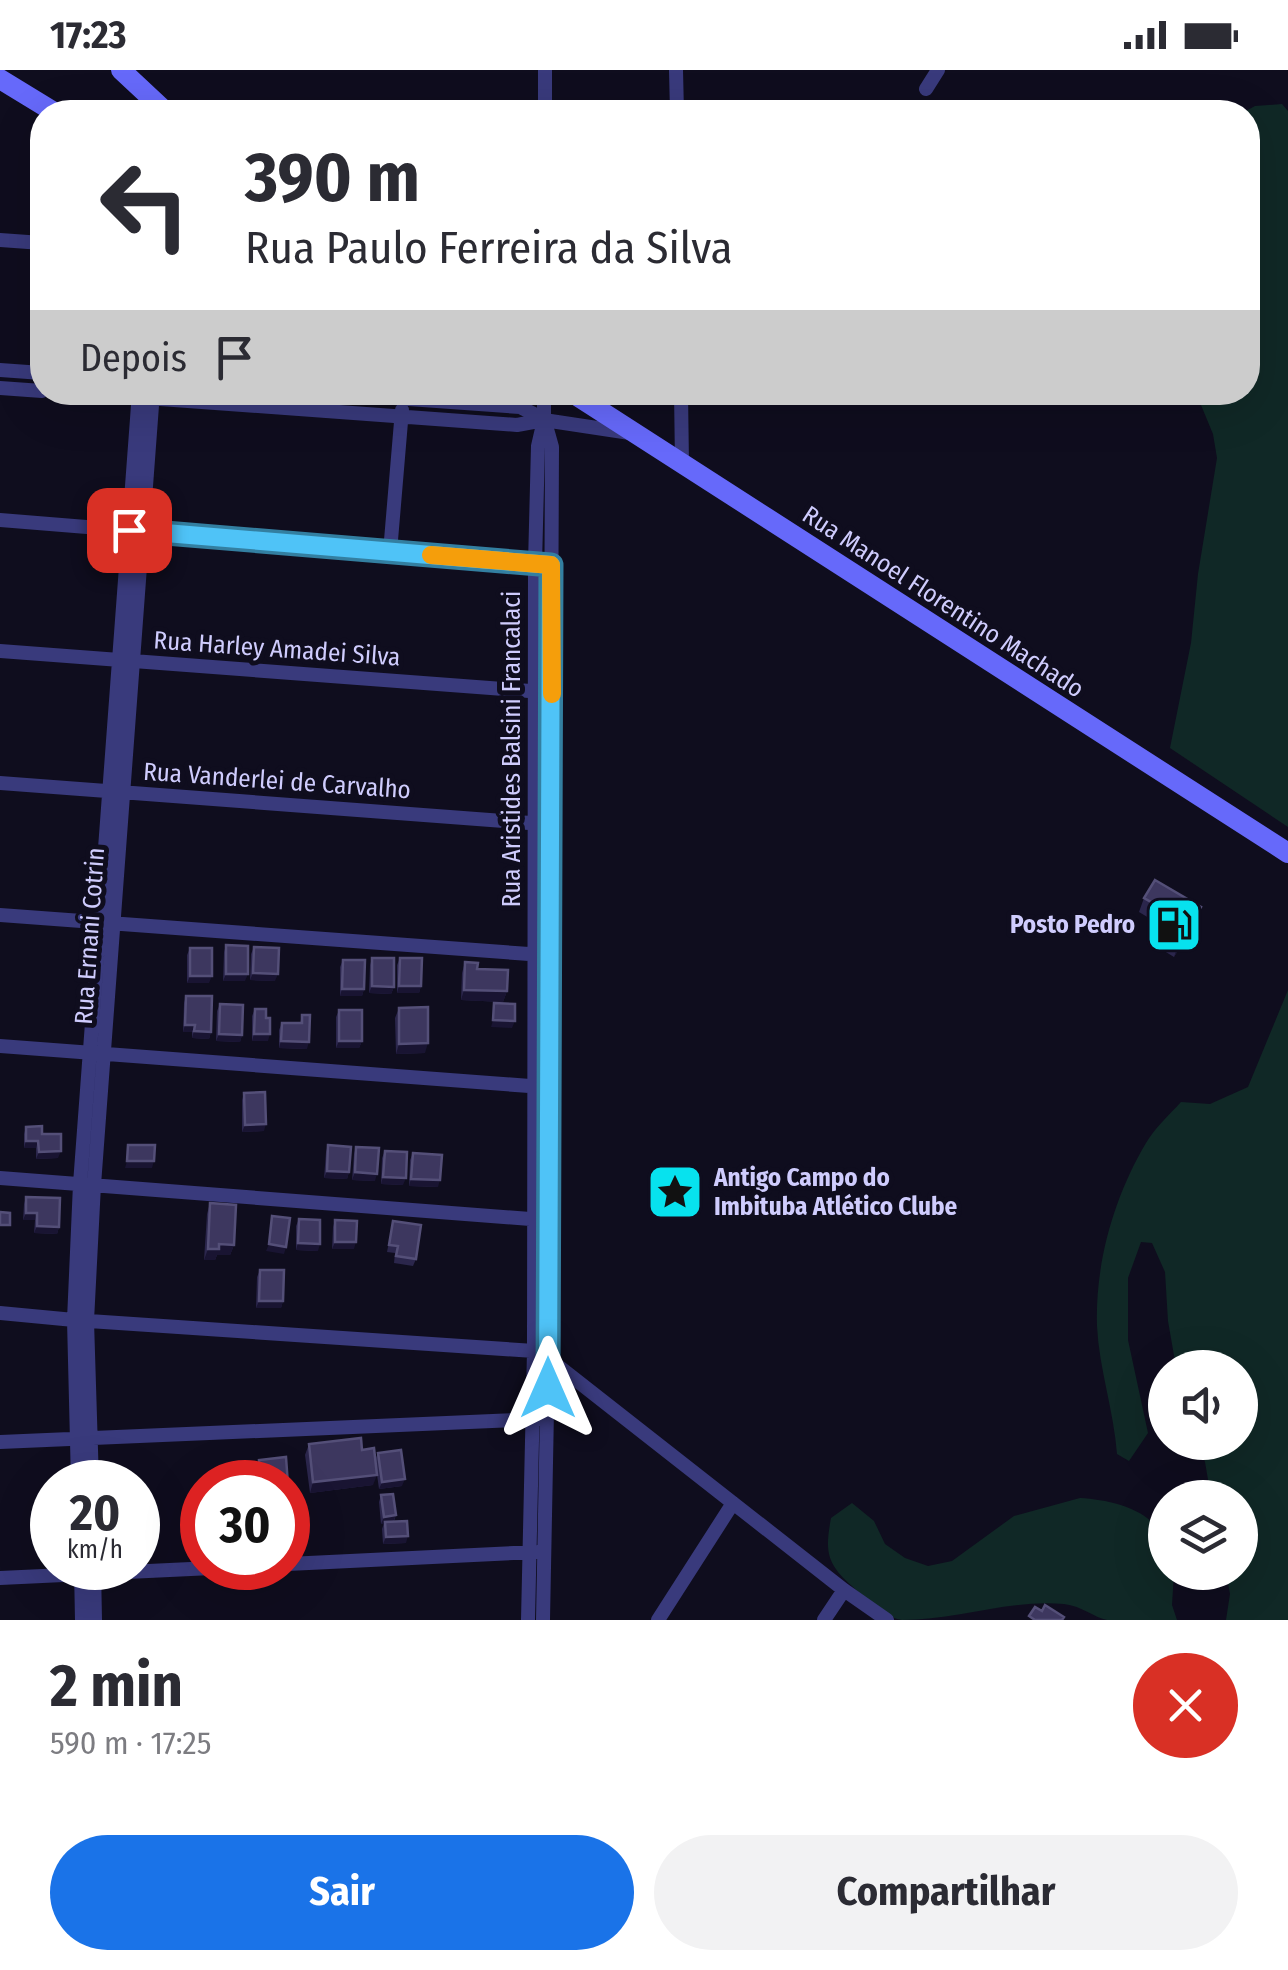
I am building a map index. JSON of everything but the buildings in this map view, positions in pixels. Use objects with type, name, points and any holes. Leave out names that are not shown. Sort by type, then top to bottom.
[{"type":"main road","points":[[121,70],[153,100]]},
{"type":"main road","points":[[0,79],[34,100]]},
{"type":"main road","name":"Rua Manoel Florentino Machado","points":[[591,405],[1288,853]]},
{"type":"street","points":[[545,70],[545,100]]},
{"type":"street","points":[[676,70],[677,100]]},
{"type":"street","points":[[926,89],[938,70]]},
{"type":"street","points":[[0,240],[30,242]]},
{"type":"street","points":[[0,370],[30,372]]},
{"type":"street","points":[[0,388],[30,390]]},
{"type":"street","name":"Rua Ernani Cotrin","points":[[88,1460],[81,1321],[87,1184],[145,405]]},
{"type":"street","points":[[256,405],[517,425],[544,420],[635,434]]},
{"type":"street","points":[[390,552],[403,405]]},
{"type":"street","points":[[491,405],[520,407],[544,420]]},
{"type":"street","name":"Rua Aristides Balsini Francalaci","points":[[540,1419],[548,1358],[541,1220],[542,824],[534,691],[552,448],[544,405]]},
{"type":"street","points":[[681,405],[682,464]]},
{"type":"street","points":[[0,520],[543,564]]},
{"type":"street","name":"Rua Aristides Balsini Francalaci","points":[[542,824],[552,692],[543,564]]},
{"type":"street","name":"Rua Harley Amadei Silva","points":[[0,651],[552,692]]},
{"type":"street","name":"Rua Vanderlei de Carvalho","points":[[0,783],[542,824]]},
{"type":"street","points":[[0,915],[542,955]]},
{"type":"street","points":[[0,1046],[541,1087]]},
{"type":"street","points":[[0,1178],[541,1220]]},
{"type":"street","name":"Rua Aristides Balsini Francalaci","points":[[541,1220],[534,1350],[540,1419],[538,1551],[543,1620]]},
{"type":"street","points":[[0,1313],[534,1350],[887,1620]]},
{"type":"street","points":[[0,1442],[540,1419]]},
{"type":"street","name":"Rua Ernani Cotrin","points":[[81,1460],[84,1438]]},
{"type":"street","points":[[658,1620],[732,1502]]},
{"type":"street","points":[[310,1563],[538,1551]]},
{"type":"street","name":"Rua Aristides Balsini Francalaci","points":[[528,1620],[538,1551]]},
{"type":"street","points":[[0,1578],[30,1576]]},
{"type":"street","points":[[82,1620],[85,1590]]},
{"type":"street","points":[[90,1590],[95,1620]]},
{"type":"street","points":[[824,1620],[844,1590]]},
{"type":"green space","points":[[1282,104],[1288,111],[1288,827],[1170,748],[1191,643],[1217,458],[1213,434],[1201,405],[1260,405],[1260,106]]},
{"type":"green space","points":[[1288,990],[1288,1620],[1226,1620],[1229,1590],[1258,1590],[1258,1480],[1208,1480],[1204,1460],[1258,1460],[1258,1350],[1173,1350],[1165,1272],[1152,1243],[1141,1242],[1128,1278],[1128,1340],[1148,1433],[1129,1461],[1117,1454],[1098,1342],[1099,1278],[1109,1231],[1125,1186],[1150,1137],[1181,1102],[1210,1104],[1248,1087]]},
{"type":"green space","points":[[1080,1498],[1106,1501],[1144,1516],[1148,1519],[1148,1590],[1173,1590],[1177,1620],[1107,1620],[1071,1605],[1044,1603],[902,1620],[869,1602],[843,1578],[830,1556],[831,1518],[852,1503],[874,1521],[885,1544],[905,1558],[928,1566],[952,1561],[1014,1516]]},
{"type":"slow traffic","points":[[431,555],[551,565],[552,694]]},
{"type":"place","name":"Posto Pedro","points":[[1174,925]]},
{"type":"place","name":"Antigo Campo do Imbituba Atlético Clube","points":[[675,1192]]},
{"type":"route","points":[[129,530],[551,565],[548,1388]]}]
